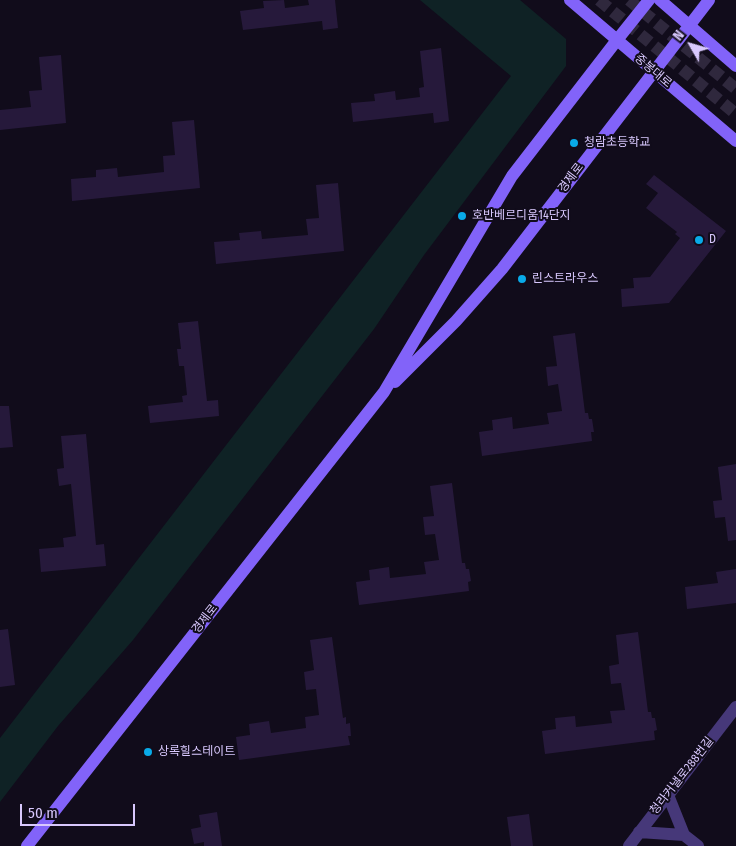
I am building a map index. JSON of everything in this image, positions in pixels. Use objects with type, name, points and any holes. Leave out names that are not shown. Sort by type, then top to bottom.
[{"type":"main road","name":"중봉대로","points":[[570,0],[653,72],[736,140]]},
{"type":"main road","name":"경제로","points":[[384,392],[512,176],[649,0]]},
{"type":"main road","points":[[660,0],[736,66]]},
{"type":"main road","name":"경제로","points":[[27,846],[384,392],[456,321],[502,269],[709,0]]},
{"type":"street","name":"청라커낼로288번길","points":[[629,846],[736,707]]},
{"type":"street","points":[[668,795],[684,835],[698,846]]},
{"type":"street","points":[[639,832],[684,835]]},
{"type":"green space","points":[[420,0],[520,0],[566,39],[566,66],[424,255],[374,329],[133,640],[58,726],[0,802],[0,738],[511,76]]},
{"type":"building","points":[[284,0],[285,8],[309,5],[308,0],[335,0],[338,28],[323,30],[322,21],[243,30],[240,11],[264,8],[263,1]]},
{"type":"building","points":[[441,48],[449,121],[434,123],[433,113],[353,122],[351,103],[375,101],[374,94],[395,91],[396,100],[420,97],[419,88],[424,87],[420,51]]},
{"type":"building","points":[[61,55],[66,123],[0,130],[0,110],[31,107],[29,91],[42,90],[39,57]]},
{"type":"building","points":[[194,120],[200,188],[72,201],[71,179],[96,177],[96,170],[117,168],[118,177],[164,172],[163,156],[175,155],[172,122]]},
{"type":"building","name":"D","points":[[654,175],[726,231],[669,303],[622,307],[621,289],[634,288],[633,278],[650,277],[680,238],[675,234],[677,232],[646,208],[658,193],[646,184]]},
{"type":"building","points":[[338,183],[344,251],[216,264],[214,242],[240,240],[239,233],[261,231],[262,239],[308,235],[306,219],[319,218],[316,185]]},
{"type":"building","points":[[198,321],[207,401],[218,400],[219,416],[150,423],[148,406],[183,402],[182,396],[187,395],[184,366],[179,366],[177,349],[181,349],[178,323]]},
{"type":"building","points":[[575,333],[585,413],[588,413],[589,419],[592,419],[594,432],[591,432],[592,441],[482,456],[479,432],[493,430],[492,420],[512,417],[513,429],[549,424],[547,413],[562,411],[558,384],[548,386],[546,367],[557,366],[553,336]]},
{"type":"building","points":[[0,406],[9,406],[13,447],[0,448]]},
{"type":"building","points":[[86,434],[96,545],[104,544],[106,566],[41,572],[39,549],[64,547],[63,538],[76,536],[71,484],[59,486],[57,469],[64,468],[61,436]]},
{"type":"building","points":[[736,464],[736,540],[728,541],[725,517],[715,518],[713,501],[722,500],[718,467]]},
{"type":"building","points":[[452,483],[462,563],[465,563],[466,569],[469,569],[471,581],[468,582],[469,591],[359,605],[356,582],[370,580],[369,570],[389,567],[390,578],[426,574],[424,562],[439,560],[435,534],[425,535],[423,517],[434,516],[430,486]]},
{"type":"building","points":[[736,569],[736,603],[687,609],[685,587],[718,583],[716,572]]},
{"type":"building","points":[[8,629],[15,685],[0,687],[0,630]]},
{"type":"building","points":[[638,632],[648,712],[651,712],[652,718],[655,718],[657,730],[654,731],[655,740],[545,754],[542,731],[556,729],[555,718],[575,716],[576,727],[612,723],[610,711],[625,710],[621,683],[611,684],[609,666],[619,664],[616,635]]},
{"type":"building","points":[[332,637],[343,718],[346,717],[346,724],[350,723],[351,736],[348,736],[350,745],[239,760],[236,737],[250,735],[249,724],[269,721],[271,733],[306,728],[305,717],[319,715],[316,689],[306,690],[304,672],[314,670],[310,640]]},
{"type":"building","points":[[217,812],[222,846],[204,846],[204,842],[194,844],[191,829],[201,827],[199,815]]},
{"type":"building","points":[[529,814],[533,846],[511,846],[507,817]]},
{"type":"tunnel","points":[[599,0],[736,114]]},
{"type":"tunnel","points":[[629,0],[736,89]]},
{"type":"place","name":"청람초등학교","points":[[574,143]]},
{"type":"place","name":"호반베르디움14단지","points":[[462,216]]},
{"type":"place","name":"D","points":[[699,240]]},
{"type":"place","name":"린스트라우스","points":[[522,279]]},
{"type":"place","name":"상록힐스테이트","points":[[148,752]]}]
